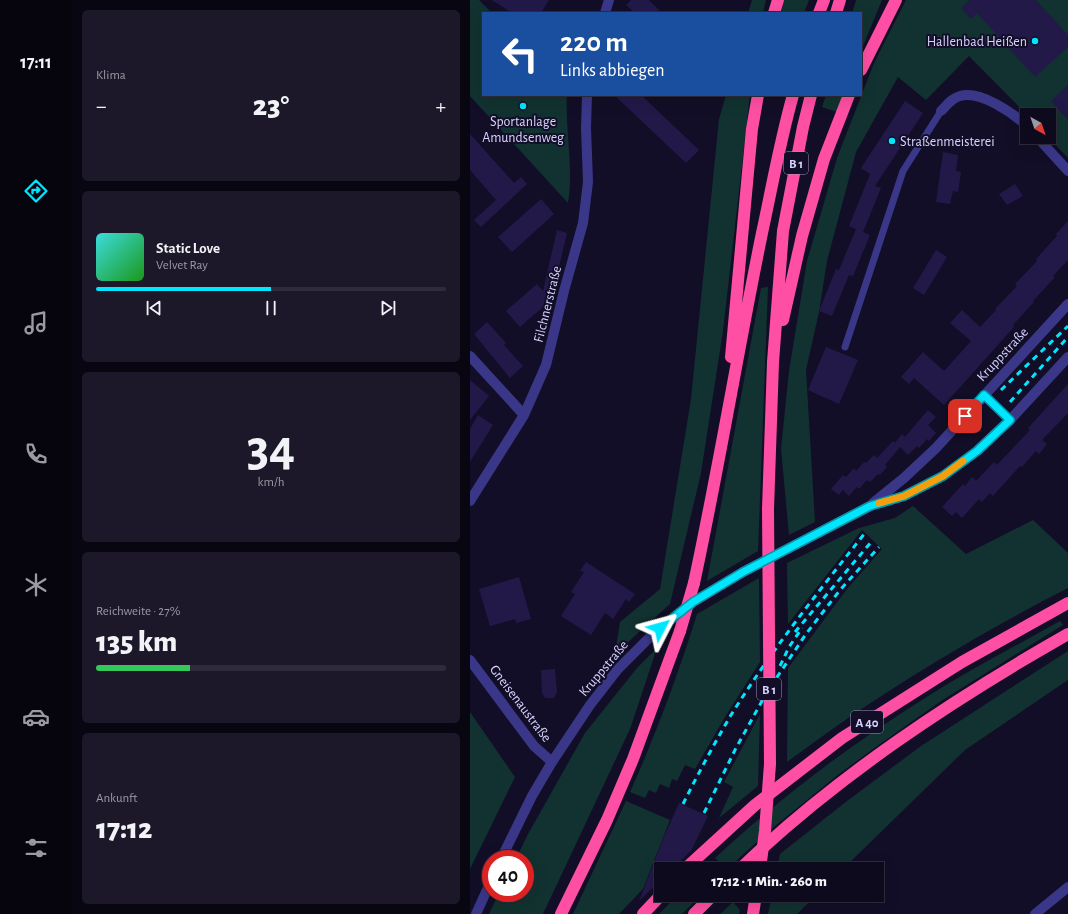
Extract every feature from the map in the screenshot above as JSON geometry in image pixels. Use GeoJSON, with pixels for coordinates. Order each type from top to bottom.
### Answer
{"type":"FeatureCollection","features":[{"type":"Feature","properties":{"kind":"highway"},"geometry":{"type":"LineString","coordinates":[[774,12],[778,0]]}},
{"type":"Feature","properties":{"kind":"highway"},"geometry":{"type":"LineString","coordinates":[[819,12],[824,0]]}},
{"type":"Feature","properties":{"kind":"highway"},"geometry":{"type":"LineString","coordinates":[[836,12],[840,0]]}},
{"type":"Feature","properties":{"kind":"highway"},"geometry":{"type":"LineString","coordinates":[[862,68],[896,0]]}},
{"type":"Feature","properties":{"kind":"highway"},"geometry":{"type":"LineString","coordinates":[[725,428],[752,129],[758,96]]}},
{"type":"Feature","properties":{"kind":"highway"},"geometry":{"type":"LineString","coordinates":[[561,914],[604,826],[633,759],[680,631],[694,583],[713,494],[756,262],[785,125],[793,96]]}},
{"type":"Feature","properties":{"kind":"highway","name":"B 1"},"geometry":{"type":"LineString","coordinates":[[761,862],[766,830],[770,764],[768,509],[773,362],[783,231],[803,127],[811,96]]}},
{"type":"Feature","properties":{"kind":"highway"},"geometry":{"type":"LineString","coordinates":[[773,362],[802,236],[824,159],[849,96]]}},
{"type":"Feature","properties":{"kind":"highway","name":"A 40"},"geometry":{"type":"LineString","coordinates":[[693,862],[755,805],[842,738],[962,662],[1068,603]]}},
{"type":"Feature","properties":{"kind":"highway","name":"A 40"},"geometry":{"type":"LineString","coordinates":[[747,862],[853,774],[915,729],[979,687],[1068,634]]}},
{"type":"Feature","properties":{"kind":"highway"},"geometry":{"type":"LineString","coordinates":[[643,914],[654,902]]}},
{"type":"Feature","properties":{"kind":"highway"},"geometry":{"type":"LineString","coordinates":[[694,914],[706,902]]}},
{"type":"Feature","properties":{"kind":"highway"},"geometry":{"type":"LineString","coordinates":[[753,914],[755,902]]}},
{"type":"Feature","properties":{"kind":"street"},"geometry":{"type":"LineString","coordinates":[[605,12],[609,0]]}},
{"type":"Feature","properties":{"kind":"street"},"geometry":{"type":"LineString","coordinates":[[941,111],[952,100],[962,95],[971,96],[984,98],[998,104],[1020,121]]}},
{"type":"Feature","properties":{"kind":"street","name":"Filchnerstraße"},"geometry":{"type":"LineString","coordinates":[[470,501],[524,415],[546,365],[564,291],[583,223],[588,182],[586,128],[587,96]]}},
{"type":"Feature","properties":{"kind":"street"},"geometry":{"type":"LineString","coordinates":[[1044,144],[1068,171]]}},
{"type":"Feature","properties":{"kind":"street","name":"Kruppstraße"},"geometry":{"type":"LineString","coordinates":[[870,506],[904,478],[936,448],[1068,304]]}},
{"type":"Feature","properties":{"kind":"street"},"geometry":{"type":"LineString","coordinates":[[470,356],[524,415]]}},
{"type":"Feature","properties":{"kind":"street","name":"Kruppstraße"},"geometry":{"type":"LineString","coordinates":[[506,850],[532,796],[552,762],[590,705],[618,669],[669,620],[704,595],[743,572],[870,506],[904,496],[943,476],[977,451],[1010,420],[1068,357]]}},
{"type":"Feature","properties":{"kind":"street"},"geometry":{"type":"LineString","coordinates":[[984,395],[1010,420]]}},
{"type":"Feature","properties":{"kind":"street","name":"Gneisenaustraße"},"geometry":{"type":"LineString","coordinates":[[470,660],[534,746],[552,762]]}},
{"type":"Feature","properties":{"kind":"street"},"geometry":{"type":"LineString","coordinates":[[1035,914],[1068,887]]}},
{"type":"Feature","properties":{"kind":"street"},"geometry":{"type":"LineString","coordinates":[[476,914],[482,901]]}},
{"type":"Feature","properties":{"kind":"lane"},"geometry":{"type":"LineString","coordinates":[[845,347],[903,171],[941,111]]}},
{"type":"Feature","properties":{"kind":"green space","name":"Sportanlage Amundsenweg"},"geometry":{"type":"Polygon","coordinates":[[[470,0],[479,0],[491,12],[482,12],[482,96],[567,96],[570,163],[570,190],[568,203],[470,96],[470,0]]]}},
{"type":"Feature","properties":{"kind":"green space"},"geometry":{"type":"Polygon","coordinates":[[[752,0],[766,0],[763,12],[748,12],[752,0]]]}},
{"type":"Feature","properties":{"kind":"green space"},"geometry":{"type":"Polygon","coordinates":[[[784,0],[809,0],[804,12],[781,12],[784,0]]]}},
{"type":"Feature","properties":{"kind":"green space"},"geometry":{"type":"Polygon","coordinates":[[[856,0],[882,0],[862,49],[862,12],[852,12],[856,0]]]}},
{"type":"Feature","properties":{"kind":"green space"},"geometry":{"type":"Polygon","coordinates":[[[906,0],[1068,0],[1068,158],[1055,144],[1056,144],[1056,108],[1020,108],[969,56],[926,100],[898,77],[856,152],[827,261],[819,312],[806,370],[815,522],[789,535],[781,449],[789,371],[807,261],[837,158],[874,63],[906,0]]]}},
{"type":"Feature","properties":{"kind":"green space"},"geometry":{"type":"Polygon","coordinates":[[[726,96],[750,96],[723,331],[701,473],[670,604],[615,654],[620,622],[660,589],[691,399],[719,119],[726,96]]]}},
{"type":"Feature","properties":{"kind":"green space"},"geometry":{"type":"Polygon","coordinates":[[[826,96],[844,96],[837,112],[822,107],[826,96]]]}},
{"type":"Feature","properties":{"kind":"green space"},"geometry":{"type":"Polygon","coordinates":[[[768,287],[758,551],[707,581],[761,288],[768,287]]]}},
{"type":"Feature","properties":{"kind":"green space"},"geometry":{"type":"Polygon","coordinates":[[[913,506],[966,554],[1033,520],[1068,553],[1068,588],[1013,617],[931,665],[851,716],[787,762],[788,668],[847,589],[882,549],[862,530],[788,624],[787,563],[859,528],[895,518],[913,506]]]}},
{"type":"Feature","properties":{"kind":"green space"},"geometry":{"type":"Polygon","coordinates":[[[759,578],[760,662],[725,717],[695,769],[685,765],[677,781],[672,779],[669,788],[660,784],[656,793],[649,790],[645,798],[630,792],[666,704],[697,614],[759,578]]]}},
{"type":"Feature","properties":{"kind":"green space"},"geometry":{"type":"Polygon","coordinates":[[[1060,621],[1063,625],[941,701],[880,744],[839,774],[775,826],[735,862],[719,862],[715,858],[766,813],[847,750],[904,711],[980,665],[1060,621]]]}},
{"type":"Feature","properties":{"kind":"green space"},"geometry":{"type":"Polygon","coordinates":[[[657,648],[630,729],[543,914],[489,914],[495,902],[534,902],[534,850],[520,850],[585,733],[637,668],[657,648]]]}},
{"type":"Feature","properties":{"kind":"green space"},"geometry":{"type":"Polygon","coordinates":[[[1068,651],[1068,680],[965,750],[850,862],[778,862],[780,854],[847,801],[921,746],[1068,651]]]}},
{"type":"Feature","properties":{"kind":"green space"},"geometry":{"type":"Polygon","coordinates":[[[470,712],[515,777],[470,869],[470,712]]]}},
{"type":"Feature","properties":{"kind":"green space"},"geometry":{"type":"Polygon","coordinates":[[[760,714],[758,786],[719,818],[733,787],[724,782],[760,714]]]}},
{"type":"Feature","properties":{"kind":"green space"},"geometry":{"type":"Polygon","coordinates":[[[626,801],[670,820],[643,889],[619,914],[573,914],[626,801]]]}},
{"type":"Feature","properties":{"kind":"green space"},"geometry":{"type":"Polygon","coordinates":[[[671,902],[694,902],[682,914],[659,914],[671,902]]]}},
{"type":"Feature","properties":{"kind":"green space"},"geometry":{"type":"Polygon","coordinates":[[[733,902],[740,910],[739,914],[720,914],[733,902]]]}},
{"type":"Feature","properties":{"kind":"green space"},"geometry":{"type":"Polygon","coordinates":[[[771,902],[809,902],[797,914],[768,914],[771,902]]]}},
{"type":"Feature","properties":{"kind":"building"},"geometry":{"type":"Polygon","coordinates":[[[492,0],[549,0],[542,12],[510,12],[492,0]]]}},
{"type":"Feature","properties":{"kind":"building"},"geometry":{"type":"Polygon","coordinates":[[[631,0],[649,0],[661,12],[634,12],[626,5],[631,0]]]}},
{"type":"Feature","properties":{"kind":"building","name":"Hallenbad Heißen"},"geometry":{"type":"Polygon","coordinates":[[[970,0],[1036,0],[1068,35],[1068,47],[1035,77],[977,13],[971,19],[961,8],[970,0]]]}},
{"type":"Feature","properties":{"kind":"building"},"geometry":{"type":"Polygon","coordinates":[[[1068,85],[1068,120],[1051,101],[1068,85]]]}},
{"type":"Feature","properties":{"kind":"building"},"geometry":{"type":"Polygon","coordinates":[[[615,96],[642,96],[699,150],[686,163],[615,96]]]}},
{"type":"Feature","properties":{"kind":"building"},"geometry":{"type":"Polygon","coordinates":[[[905,101],[923,113],[875,186],[881,188],[863,232],[870,235],[853,276],[849,275],[832,316],[819,311],[836,269],[839,270],[856,229],[849,226],[870,174],[861,168],[905,101]]]}},
{"type":"Feature","properties":{"kind":"building"},"geometry":{"type":"Polygon","coordinates":[[[470,134],[514,183],[521,177],[527,184],[481,227],[474,220],[496,200],[470,170],[470,134]]]}},
{"type":"Feature","properties":{"kind":"building"},"geometry":{"type":"Polygon","coordinates":[[[943,152],[958,155],[956,171],[961,172],[958,192],[953,191],[950,204],[936,202],[943,152]]]}},
{"type":"Feature","properties":{"kind":"building"},"geometry":{"type":"Polygon","coordinates":[[[1015,184],[1023,196],[1007,205],[999,194],[1015,184]]]}},
{"type":"Feature","properties":{"kind":"building"},"geometry":{"type":"Polygon","coordinates":[[[541,199],[554,214],[512,252],[498,237],[541,199]]]}},
{"type":"Feature","properties":{"kind":"building"},"geometry":{"type":"Polygon","coordinates":[[[1068,221],[1068,260],[1013,325],[1014,327],[944,405],[914,378],[909,384],[901,377],[923,352],[944,371],[971,341],[950,323],[962,310],[980,327],[1017,286],[1015,284],[1037,261],[1036,259],[1057,236],[1056,234],[1068,221]]]}},
{"type":"Feature","properties":{"kind":"building"},"geometry":{"type":"Polygon","coordinates":[[[557,230],[567,233],[554,288],[547,295],[551,300],[520,327],[506,311],[537,284],[543,291],[557,230]]]}},
{"type":"Feature","properties":{"kind":"building"},"geometry":{"type":"Polygon","coordinates":[[[936,250],[947,257],[924,295],[913,288],[936,250]]]}},
{"type":"Feature","properties":{"kind":"building"},"geometry":{"type":"Polygon","coordinates":[[[487,322],[506,343],[504,345],[523,366],[510,378],[474,334],[487,322]]]}},
{"type":"Feature","properties":{"kind":"building"},"geometry":{"type":"Polygon","coordinates":[[[826,347],[858,360],[839,404],[808,390],[826,347]]]}},
{"type":"Feature","properties":{"kind":"building"},"geometry":{"type":"Polygon","coordinates":[[[470,380],[489,396],[470,420],[470,380]]]}},
{"type":"Feature","properties":{"kind":"building"},"geometry":{"type":"Polygon","coordinates":[[[1068,384],[1068,413],[1042,440],[1047,444],[1039,454],[1036,451],[1022,467],[1020,466],[993,496],[990,493],[982,502],[979,499],[962,518],[956,512],[952,516],[942,507],[963,484],[965,486],[972,477],[976,481],[994,462],[997,465],[1030,430],[1028,428],[1068,384]]]}},
{"type":"Feature","properties":{"kind":"building"},"geometry":{"type":"Polygon","coordinates":[[[928,410],[936,417],[928,425],[936,433],[929,441],[927,439],[919,448],[917,446],[908,455],[900,447],[885,465],[887,467],[880,475],[878,474],[870,482],[867,480],[859,489],[857,487],[849,496],[843,490],[839,495],[831,489],[843,475],[846,477],[854,468],[856,471],[864,462],[866,463],[874,455],[877,458],[893,441],[895,443],[902,434],[905,437],[928,410]]]}},
{"type":"Feature","properties":{"kind":"building"},"geometry":{"type":"Polygon","coordinates":[[[478,415],[493,425],[470,462],[470,429],[478,415]]]}},
{"type":"Feature","properties":{"kind":"building"},"geometry":{"type":"Polygon","coordinates":[[[586,562],[635,594],[629,602],[626,599],[613,619],[605,613],[591,635],[561,616],[575,594],[571,592],[584,572],[580,571],[586,562]]]}},
{"type":"Feature","properties":{"kind":"building"},"geometry":{"type":"Polygon","coordinates":[[[519,577],[531,619],[516,623],[515,619],[490,626],[479,589],[519,577]]]}},
{"type":"Feature","properties":{"kind":"building"},"geometry":{"type":"Polygon","coordinates":[[[555,669],[557,692],[554,698],[545,698],[542,693],[541,670],[555,669]]]}},
{"type":"Feature","properties":{"kind":"building"},"geometry":{"type":"Polygon","coordinates":[[[679,803],[708,816],[691,851],[679,862],[654,862],[679,803]]]}},
{"type":"Feature","properties":{"kind":"building"},"geometry":{"type":"Polygon","coordinates":[[[654,862],[654,887],[639,901],[654,862]]]}},
{"type":"Feature","properties":{"kind":"railway"},"geometry":{"type":"LineString","coordinates":[[1001,390],[1068,326]]}},
{"type":"Feature","properties":{"kind":"railway"},"geometry":{"type":"LineString","coordinates":[[1010,402],[1068,337]]}},
{"type":"Feature","properties":{"kind":"railway"},"geometry":{"type":"LineString","coordinates":[[683,804],[718,737],[746,691],[795,622],[865,533]]}},
{"type":"Feature","properties":{"kind":"railway"},"geometry":{"type":"LineString","coordinates":[[795,632],[872,541]]}},
{"type":"Feature","properties":{"kind":"railway"},"geometry":{"type":"LineString","coordinates":[[704,813],[736,748],[767,692],[806,634],[840,590],[879,547]]}},
{"type":"Feature","properties":{"kind":"railway"},"geometry":{"type":"LineString","coordinates":[[780,666],[789,647],[802,628]]}},
{"type":"Feature","properties":{"kind":"slow traffic"},"geometry":{"type":"LineString","coordinates":[[879,503],[904,496],[943,476],[963,461]]}},
{"type":"Feature","properties":{"kind":"place","name":"Hallenbad Heißen"},"geometry":{"type":"Point","coordinates":[1035,41]}},
{"type":"Feature","properties":{"kind":"place","name":"Sportanlage Amundsenweg"},"geometry":{"type":"Point","coordinates":[523,106]}},
{"type":"Feature","properties":{"kind":"place","name":"Straßenmeisterei"},"geometry":{"type":"Point","coordinates":[892,141]}},
{"type":"Feature","properties":{"kind":"route"},"geometry":{"type":"LineString","coordinates":[[660,628],[693,602],[743,572],[870,506],[904,496],[943,476],[977,451],[1010,420],[984,395],[965,416]]}}]}
